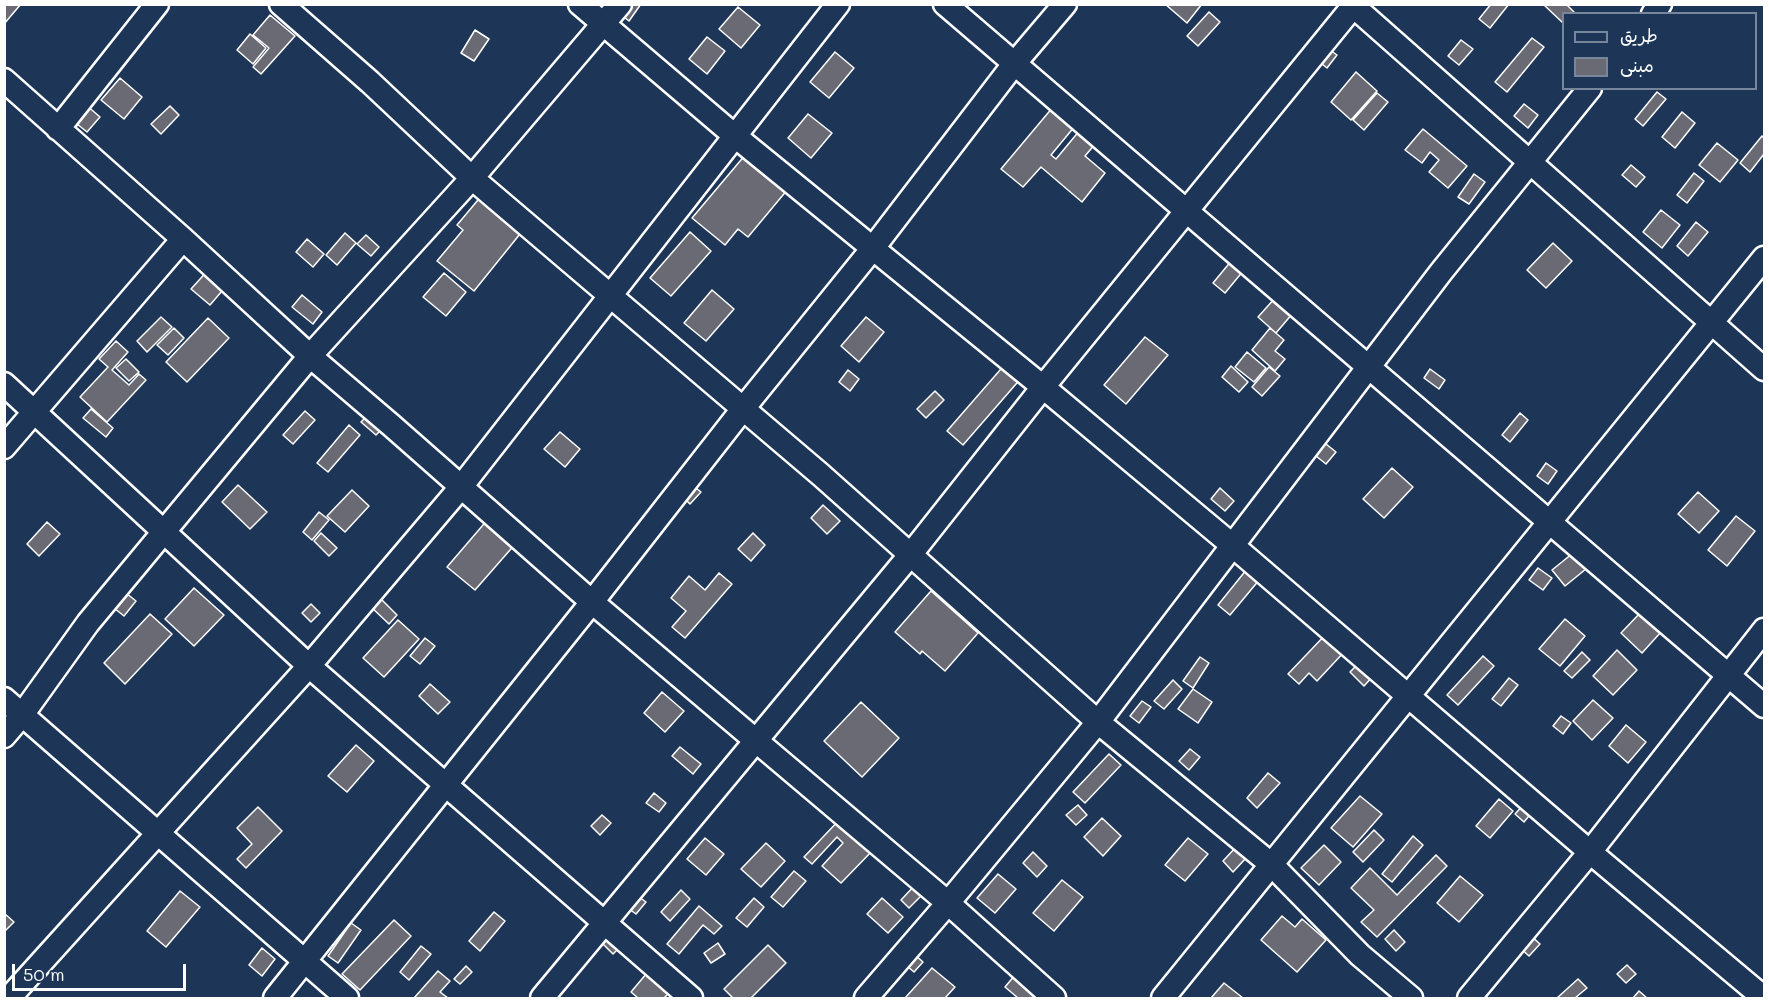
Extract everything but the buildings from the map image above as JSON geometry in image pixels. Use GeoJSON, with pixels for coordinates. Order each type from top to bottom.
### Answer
{"type":"FeatureCollection","features":[{"type":"Feature","properties":{"kind":"street"},"geometry":{"type":"LineString","coordinates":[[58,129],[157,4]]}},
{"type":"Feature","properties":{"kind":"street"},"geometry":{"type":"LineString","coordinates":[[281,4],[370,82],[472,178],[911,554],[1098,722],[1272,865],[1360,955],[1411,999]]}},
{"type":"Feature","properties":{"kind":"street"},"geometry":{"type":"LineString","coordinates":[[580,4],[735,136],[1043,387],[1232,545],[1590,852],[1760,993]]}},
{"type":"Feature","properties":{"kind":"street"},"geometry":{"type":"LineString","coordinates":[[4,736],[22,715],[88,623],[310,356],[472,178],[620,4]]}},
{"type":"Feature","properties":{"kind":"street"},"geometry":{"type":"LineString","coordinates":[[9,999],[309,666],[461,487],[837,4]]}},
{"type":"Feature","properties":{"kind":"street"},"geometry":{"type":"LineString","coordinates":[[945,4],[1764,706]]}},
{"type":"Feature","properties":{"kind":"street"},"geometry":{"type":"LineString","coordinates":[[275,999],[873,248],[1014,64],[1065,4]]}},
{"type":"Feature","properties":{"kind":"street"},"geometry":{"type":"LineString","coordinates":[[542,999],[911,554],[1043,387],[1353,5],[1764,369]]}},
{"type":"Feature","properties":{"kind":"street"},"geometry":{"type":"LineString","coordinates":[[4,80],[183,239],[310,356],[592,602],[948,903],[1054,999]]}},
{"type":"Feature","properties":{"kind":"street"},"geometry":{"type":"LineString","coordinates":[[866,999],[1098,722],[1441,272],[1588,90]]}},
{"type":"Feature","properties":{"kind":"street"},"geometry":{"type":"LineString","coordinates":[[4,447],[36,413],[183,239]]}},
{"type":"Feature","properties":{"kind":"street"},"geometry":{"type":"LineString","coordinates":[[1163,999],[1764,258]]}},
{"type":"Feature","properties":{"kind":"street"},"geometry":{"type":"LineString","coordinates":[[4,384],[309,666],[692,999]]}},
{"type":"Feature","properties":{"kind":"street"},"geometry":{"type":"LineString","coordinates":[[1469,999],[1590,852],[1764,630]]}},
{"type":"Feature","properties":{"kind":"street"},"geometry":{"type":"LineString","coordinates":[[4,699],[347,999]]}}]}
